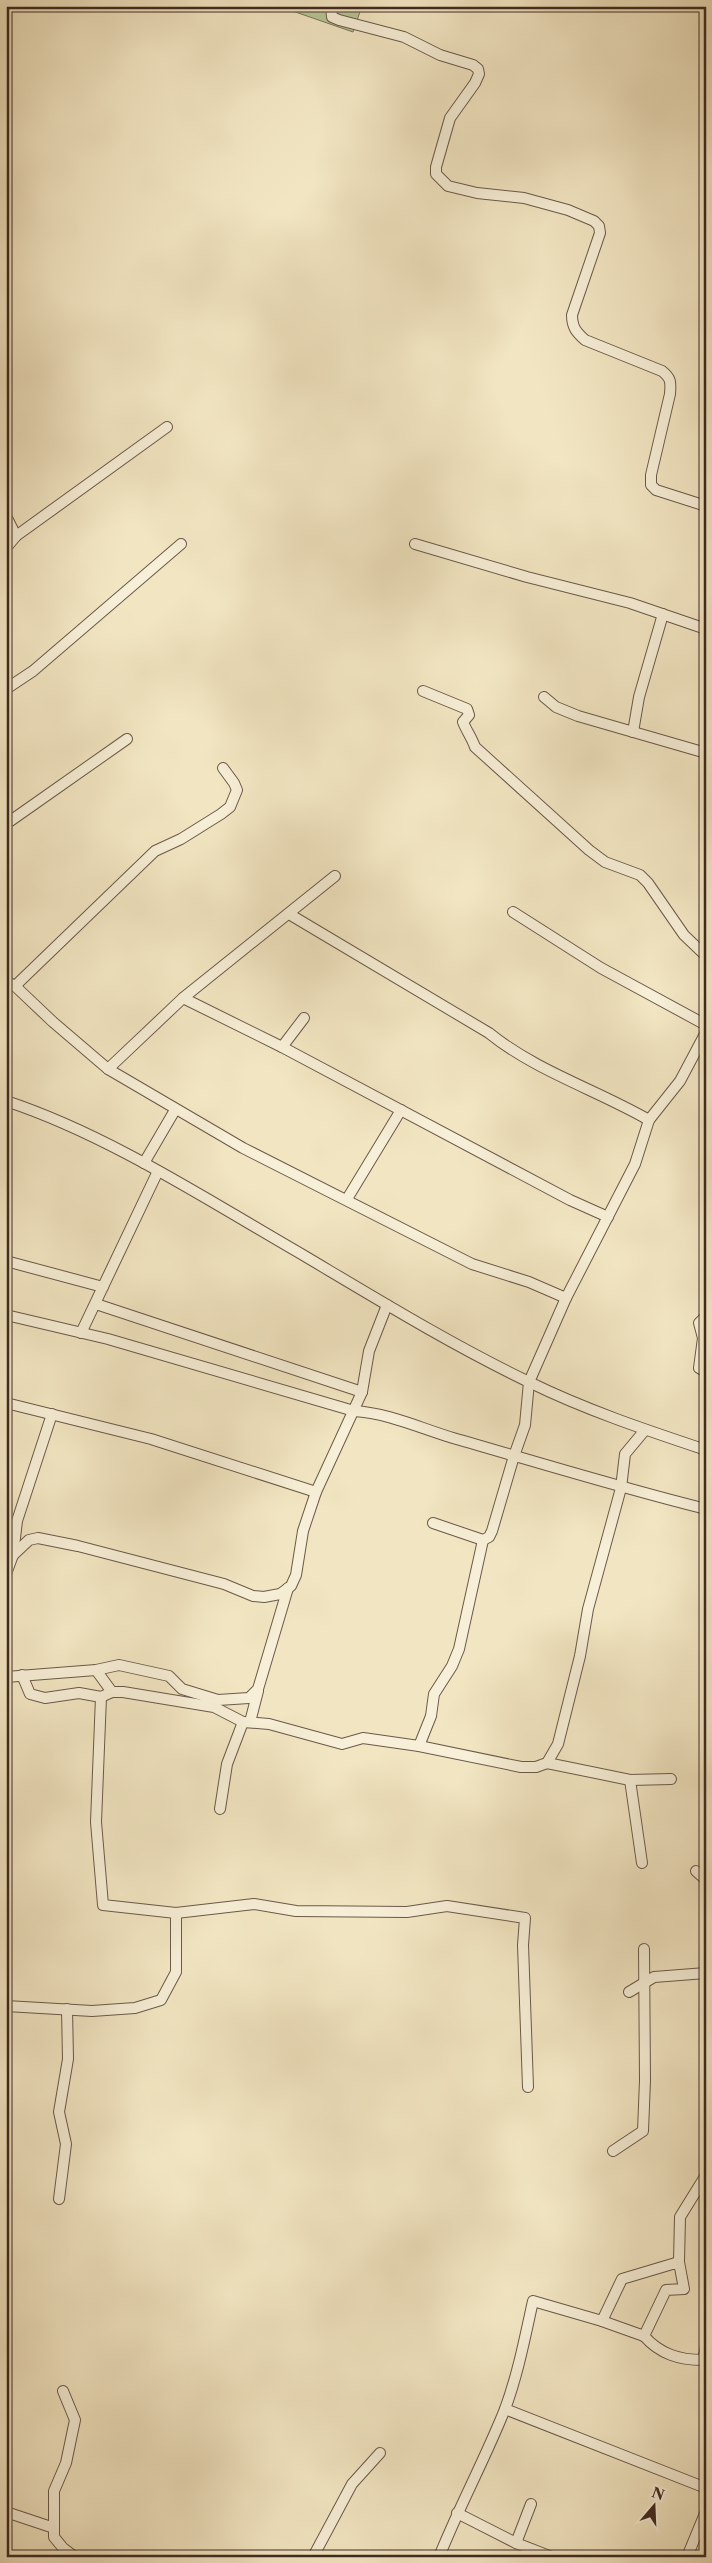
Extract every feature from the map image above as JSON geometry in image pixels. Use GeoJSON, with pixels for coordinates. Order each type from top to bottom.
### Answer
{"type":"FeatureCollection","features":[{"type":"Feature","properties":{"kind":"street"},"geometry":{"type":"LineString","coordinates":[[330,6],[332,16],[339,20],[404,37],[440,55],[473,65],[478,69],[479,74],[475,83],[450,118],[436,168],[436,174],[448,186],[477,193],[524,198],[568,210],[594,221],[599,226],[600,233],[572,315],[572,324],[577,333],[585,340],[662,371],[667,376],[671,382],[670,394],[651,475],[651,485],[656,490],[706,506]]}},
{"type":"Feature","properties":{"kind":"street"},"geometry":{"type":"LineString","coordinates":[[6,548],[16,536],[167,427]]}},
{"type":"Feature","properties":{"kind":"street"},"geometry":{"type":"LineString","coordinates":[[6,516],[16,536]]}},
{"type":"Feature","properties":{"kind":"street"},"geometry":{"type":"LineString","coordinates":[[6,689],[33,671],[181,544]]}},
{"type":"Feature","properties":{"kind":"street"},"geometry":{"type":"LineString","coordinates":[[415,544],[527,577],[630,603],[706,629]]}},
{"type":"Feature","properties":{"kind":"street"},"geometry":{"type":"LineString","coordinates":[[633,732],[639,698],[663,614]]}},
{"type":"Feature","properties":{"kind":"street"},"geometry":{"type":"LineString","coordinates":[[423,691],[467,709],[469,715],[463,722],[473,738],[475,747],[589,850],[605,862],[640,875],[648,883],[684,935],[706,956]]}},
{"type":"Feature","properties":{"kind":"street"},"geometry":{"type":"LineString","coordinates":[[544,697],[556,707],[578,716],[706,753]]}},
{"type":"Feature","properties":{"kind":"street"},"geometry":{"type":"LineString","coordinates":[[6,824],[127,739]]}},
{"type":"Feature","properties":{"kind":"street"},"geometry":{"type":"LineString","coordinates":[[223,768],[237,790],[230,806],[195,831],[155,851],[11,983],[108,1069],[175,1110],[242,1148],[347,1199],[472,1264],[529,1282],[566,1298]]}},
{"type":"Feature","properties":{"kind":"street"},"geometry":{"type":"LineString","coordinates":[[108,1069],[183,998],[335,876]]}},
{"type":"Feature","properties":{"kind":"street"},"geometry":{"type":"LineString","coordinates":[[513,912],[601,968],[706,1025]]}},
{"type":"Feature","properties":{"kind":"street"},"geometry":{"type":"LineString","coordinates":[[289,914],[490,1033],[507,1047],[555,1073],[614,1100],[648,1120]]}},
{"type":"Feature","properties":{"kind":"street"},"geometry":{"type":"LineString","coordinates":[[183,998],[282,1047],[570,1200],[608,1217]]}},
{"type":"Feature","properties":{"kind":"street"},"geometry":{"type":"LineString","coordinates":[[282,1047],[304,1018]]}},
{"type":"Feature","properties":{"kind":"street"},"geometry":{"type":"LineString","coordinates":[[433,1523],[483,1540],[489,1537],[525,1425],[529,1382],[566,1298],[635,1164],[648,1120],[680,1081],[706,1032]]}},
{"type":"Feature","properties":{"kind":"street"},"geometry":{"type":"LineString","coordinates":[[6,1100],[28,1108],[144,1162],[388,1305],[529,1382],[645,1430],[706,1450]]}},
{"type":"Feature","properties":{"kind":"street"},"geometry":{"type":"LineString","coordinates":[[144,1162],[175,1110]]}},
{"type":"Feature","properties":{"kind":"street"},"geometry":{"type":"LineString","coordinates":[[347,1199],[401,1110]]}},
{"type":"Feature","properties":{"kind":"street"},"geometry":{"type":"LineString","coordinates":[[81,1333],[158,1171]]}},
{"type":"Feature","properties":{"kind":"street"},"geometry":{"type":"LineString","coordinates":[[6,1261],[103,1287]]}},
{"type":"Feature","properties":{"kind":"street"},"geometry":{"type":"LineString","coordinates":[[96,1304],[362,1392]]}},
{"type":"Feature","properties":{"kind":"street"},"geometry":{"type":"LineString","coordinates":[[220,1809],[228,1764],[247,1722],[288,1588],[296,1575],[303,1531],[316,1492],[362,1392],[369,1351],[388,1305]]}},
{"type":"Feature","properties":{"kind":"street"},"geometry":{"type":"LineString","coordinates":[[6,1316],[81,1333],[354,1411],[368,1412],[413,1424],[621,1488],[706,1509]]}},
{"type":"Feature","properties":{"kind":"street"},"geometry":{"type":"LineString","coordinates":[[706,1316],[699,1323],[703,1338],[699,1368],[706,1372]]}},
{"type":"Feature","properties":{"kind":"street"},"geometry":{"type":"LineString","coordinates":[[6,1403],[178,1447],[316,1492]]}},
{"type":"Feature","properties":{"kind":"street"},"geometry":{"type":"LineString","coordinates":[[6,1574],[13,1555],[14,1532],[52,1414]]}},
{"type":"Feature","properties":{"kind":"street"},"geometry":{"type":"LineString","coordinates":[[547,1763],[558,1744],[580,1656],[588,1609],[621,1488],[625,1454],[645,1430]]}},
{"type":"Feature","properties":{"kind":"street"},"geometry":{"type":"LineString","coordinates":[[13,1555],[29,1540],[38,1538],[78,1546],[216,1582],[253,1596],[264,1597],[280,1594],[288,1588]]}},
{"type":"Feature","properties":{"kind":"street"},"geometry":{"type":"LineString","coordinates":[[419,1746],[431,1716],[434,1694],[452,1666],[459,1649],[483,1540]]}},
{"type":"Feature","properties":{"kind":"street"},"geometry":{"type":"LineString","coordinates":[[6,1677],[96,1670],[119,1665],[168,1676],[182,1688],[218,1700],[249,1698],[258,1689]]}},
{"type":"Feature","properties":{"kind":"street"},"geometry":{"type":"LineString","coordinates":[[96,1670],[112,1692]]}},
{"type":"Feature","properties":{"kind":"street"},"geometry":{"type":"LineString","coordinates":[[22,1675],[30,1694],[45,1698],[79,1693],[101,1697],[112,1692],[214,1707],[247,1722],[342,1744],[363,1738],[419,1746],[521,1767],[536,1767],[547,1763],[630,1780],[671,1779]]}},
{"type":"Feature","properties":{"kind":"street"},"geometry":{"type":"LineString","coordinates":[[101,1697],[96,1822],[103,1905],[176,1912],[254,1904],[296,1911],[407,1912],[447,1906],[524,1918],[523,1946],[528,2087]]}},
{"type":"Feature","properties":{"kind":"street"},"geometry":{"type":"LineString","coordinates":[[630,1780],[642,1863]]}},
{"type":"Feature","properties":{"kind":"street"},"geometry":{"type":"LineString","coordinates":[[696,1871],[706,1880]]}},
{"type":"Feature","properties":{"kind":"street"},"geometry":{"type":"LineString","coordinates":[[6,2006],[92,2011],[135,2008],[161,2000],[176,1972],[176,1912]]}},
{"type":"Feature","properties":{"kind":"street"},"geometry":{"type":"LineString","coordinates":[[613,2150],[643,2131],[646,2080],[644,1949]]}},
{"type":"Feature","properties":{"kind":"street"},"geometry":{"type":"LineString","coordinates":[[628,1992],[644,1985],[654,1977],[706,1973]]}},
{"type":"Feature","properties":{"kind":"street"},"geometry":{"type":"LineString","coordinates":[[59,2199],[66,2144],[59,2112],[68,2059],[67,2009]]}},
{"type":"Feature","properties":{"kind":"street"},"geometry":{"type":"LineString","coordinates":[[644,2336],[666,2290],[684,2288],[679,2262],[680,2217],[706,2175]]}},
{"type":"Feature","properties":{"kind":"street"},"geometry":{"type":"LineString","coordinates":[[602,2321],[622,2279],[679,2262]]}},
{"type":"Feature","properties":{"kind":"street"},"geometry":{"type":"LineString","coordinates":[[439,2557],[456,2514],[505,2409],[521,2359],[533,2301],[602,2321],[644,2336],[654,2348],[682,2360],[704,2361],[706,2346]]}},
{"type":"Feature","properties":{"kind":"street"},"geometry":{"type":"LineString","coordinates":[[63,2391],[75,2420],[66,2463],[54,2491],[54,2537],[63,2548],[75,2557]]}},
{"type":"Feature","properties":{"kind":"street"},"geometry":{"type":"LineString","coordinates":[[505,2409],[706,2488]]}},
{"type":"Feature","properties":{"kind":"street"},"geometry":{"type":"LineString","coordinates":[[313,2557],[352,2484],[380,2453]]}},
{"type":"Feature","properties":{"kind":"street"},"geometry":{"type":"LineString","coordinates":[[516,2543],[532,2504]]}},
{"type":"Feature","properties":{"kind":"street"},"geometry":{"type":"LineString","coordinates":[[6,2512],[54,2528]]}},
{"type":"Feature","properties":{"kind":"street"},"geometry":{"type":"LineString","coordinates":[[687,2557],[706,2512]]}},
{"type":"Feature","properties":{"kind":"street"},"geometry":{"type":"LineString","coordinates":[[456,2514],[516,2543],[552,2557]]}},
{"type":"Feature","properties":{"kind":"green space"},"geometry":{"type":"Polygon","coordinates":[[[278,6],[362,6],[353,32],[278,6]]]}}]}
